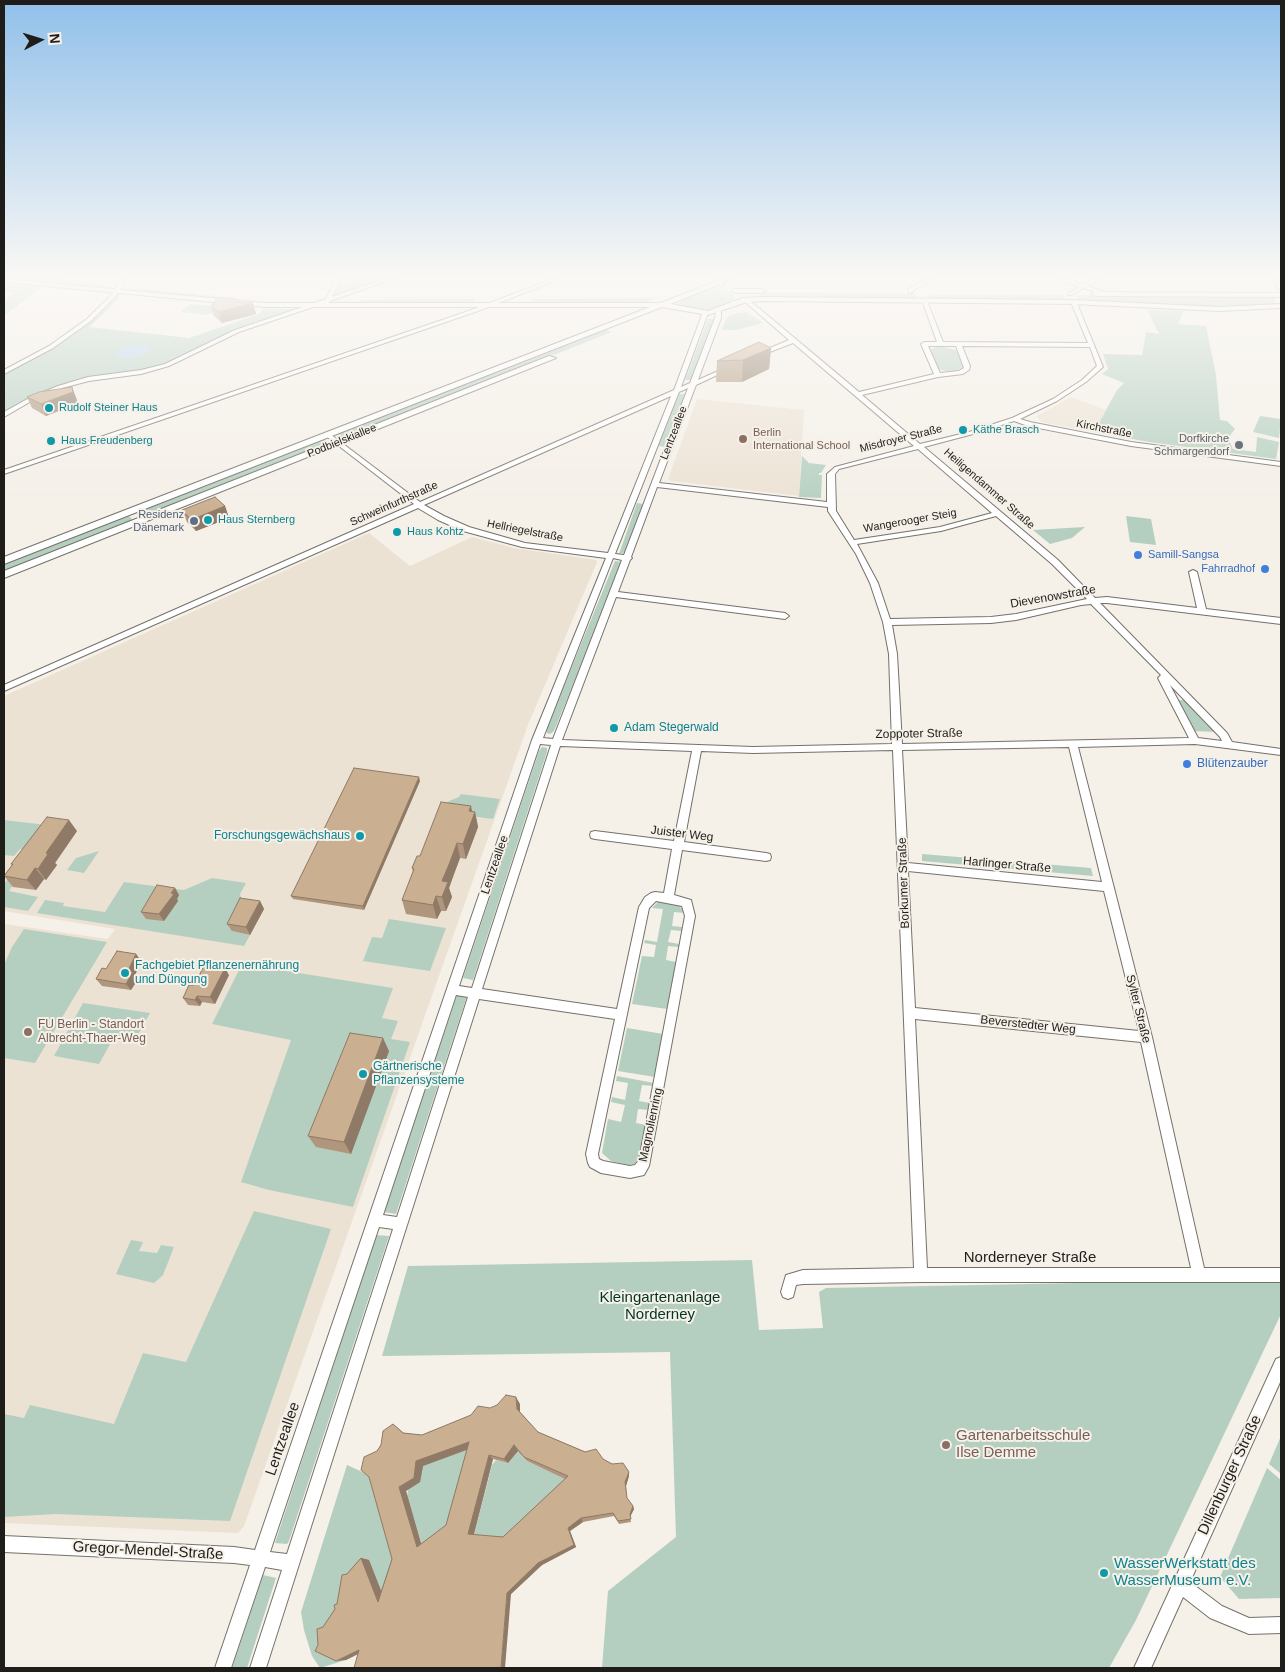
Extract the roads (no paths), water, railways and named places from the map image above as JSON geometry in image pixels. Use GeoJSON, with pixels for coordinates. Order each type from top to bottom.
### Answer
{"type":"FeatureCollection","features":[{"type":"Feature","properties":{"kind":"street"},"geometry":{"type":"LineString","coordinates":[[4,372],[31,357]]}},
{"type":"Feature","properties":{"kind":"street"},"geometry":{"type":"LineString","coordinates":[[4,415],[33,398],[60,387],[88,379],[141,372],[167,366],[185,357]]}},
{"type":"Feature","properties":{"kind":"street"},"geometry":{"type":"LineString","coordinates":[[4,472],[337,357]]}},
{"type":"Feature","properties":{"kind":"street","name":"Podbielskiallee"},"geometry":{"type":"LineString","coordinates":[[4,561],[530,357]]}},
{"type":"Feature","properties":{"kind":"street","name":"Podbielskiallee"},"geometry":{"type":"LineString","coordinates":[[4,575],[554,357]]}},
{"type":"Feature","properties":{"kind":"street","name":"Lentzeallee"},"geometry":{"type":"LineString","coordinates":[[223,1668],[537,740],[612,556],[689,357]]}},
{"type":"Feature","properties":{"kind":"street","name":"Lentzeallee"},"geometry":{"type":"LineString","coordinates":[[258,1668],[556,743],[703,357]]}},
{"type":"Feature","properties":{"kind":"street"},"geometry":{"type":"LineString","coordinates":[[749,359],[754,357]]}},
{"type":"Feature","properties":{"kind":"street","name":"Heiligendammer Straße"},"geometry":{"type":"LineString","coordinates":[[814,357],[1055,562],[1224,735],[1228,745]]}},
{"type":"Feature","properties":{"kind":"street"},"geometry":{"type":"LineString","coordinates":[[929,357],[938,375]]}},
{"type":"Feature","properties":{"kind":"street"},"geometry":{"type":"LineString","coordinates":[[859,394],[938,375],[961,373],[967,369],[963,357]]}},
{"type":"Feature","properties":{"kind":"street","name":"Misdroyer Straße"},"geometry":{"type":"LineString","coordinates":[[831,505],[831,474],[841,466],[921,446],[1014,419],[1063,395],[1100,367],[1096,357]]}},
{"type":"Feature","properties":{"kind":"street","name":"Schweinfurthstraße"},"geometry":{"type":"LineString","coordinates":[[4,688],[740,363]]}},
{"type":"Feature","properties":{"kind":"street","name":"Kirchstraße"},"geometry":{"type":"LineString","coordinates":[[1014,419],[1028,424],[1131,444],[1281,464]]}},
{"type":"Feature","properties":{"kind":"street","name":"Hellriegelstraße"},"geometry":{"type":"LineString","coordinates":[[328,435],[419,505],[441,518],[490,537],[536,547],[628,558]]}},
{"type":"Feature","properties":{"kind":"street","name":"Lentzeallee"},"geometry":{"type":"LineString","coordinates":[[646,468],[660,470]]}},
{"type":"Feature","properties":{"kind":"street"},"geometry":{"type":"LineString","coordinates":[[655,485],[831,505]]}},
{"type":"Feature","properties":{"kind":"street"},"geometry":{"type":"LineString","coordinates":[[634,499],[649,502]]}},
{"type":"Feature","properties":{"kind":"street","name":"Borkumer Straße"},"geometry":{"type":"LineString","coordinates":[[831,505],[832,511],[853,542],[874,583],[888,622],[895,677],[921,1274]]}},
{"type":"Feature","properties":{"kind":"street"},"geometry":{"type":"LineString","coordinates":[[134,510],[143,520]]}},
{"type":"Feature","properties":{"kind":"street","name":"Wangerooger Steig"},"geometry":{"type":"LineString","coordinates":[[853,542],[941,529],[999,513]]}},
{"type":"Feature","properties":{"kind":"street"},"geometry":{"type":"LineString","coordinates":[[1193,572],[1202,611]]}},
{"type":"Feature","properties":{"kind":"street"},"geometry":{"type":"LineString","coordinates":[[614,594],[785,616]]}},
{"type":"Feature","properties":{"kind":"street","name":"Dievenowstraße"},"geometry":{"type":"LineString","coordinates":[[888,622],[991,620],[1093,601],[1122,601],[1281,620]]}},
{"type":"Feature","properties":{"kind":"street","name":"Heiligendammer Straße"},"geometry":{"type":"LineString","coordinates":[[1159,670],[1195,741]]}},
{"type":"Feature","properties":{"kind":"street"},"geometry":{"type":"LineString","coordinates":[[537,740],[556,743]]}},
{"type":"Feature","properties":{"kind":"street","name":"Zoppoter Straße"},"geometry":{"type":"LineString","coordinates":[[556,743],[754,750],[1195,741],[1281,752]]}},
{"type":"Feature","properties":{"kind":"street","name":"Sylter Straße"},"geometry":{"type":"LineString","coordinates":[[1074,744],[1146,1037],[1199,1274]]}},
{"type":"Feature","properties":{"kind":"street"},"geometry":{"type":"LineString","coordinates":[[668,897],[697,749]]}},
{"type":"Feature","properties":{"kind":"street","name":"Juister Weg"},"geometry":{"type":"LineString","coordinates":[[595,835],[766,857]]}},
{"type":"Feature","properties":{"kind":"street","name":"Harlinger Straße"},"geometry":{"type":"LineString","coordinates":[[904,868],[1108,887]]}},
{"type":"Feature","properties":{"kind":"street","name":"Magnolienring"},"geometry":{"type":"LineString","coordinates":[[655,896],[668,897],[687,904],[690,916],[645,1162],[640,1171],[630,1172],[601,1167],[594,1163],[592,1154],[620,1015],[644,907],[655,896]]}},
{"type":"Feature","properties":{"kind":"street"},"geometry":{"type":"LineString","coordinates":[[453,990],[620,1015]]}},
{"type":"Feature","properties":{"kind":"street","name":"Beverstedter Weg"},"geometry":{"type":"LineString","coordinates":[[910,1013],[1146,1037]]}},
{"type":"Feature","properties":{"kind":"street"},"geometry":{"type":"LineString","coordinates":[[375,1220],[401,1224]]}},
{"type":"Feature","properties":{"kind":"street","name":"Norderneyer Straße"},"geometry":{"type":"LineString","coordinates":[[788,1292],[791,1280],[803,1277],[921,1274],[1281,1275]]}},
{"type":"Feature","properties":{"kind":"street","name":"Dillenburger Straße"},"geometry":{"type":"LineString","coordinates":[[1142,1668],[1281,1364]]}},
{"type":"Feature","properties":{"kind":"street","name":"Gregor-Mendel-Straße"},"geometry":{"type":"LineString","coordinates":[[4,1544],[234,1555],[292,1563]]}},
{"type":"Feature","properties":{"kind":"street"},"geometry":{"type":"LineString","coordinates":[[1180,1584],[1216,1612],[1249,1626],[1281,1625]]}},
{"type":"Feature","properties":{"kind":"place","name":"Rudolf Steiner Haus"},"geometry":{"type":"Point","coordinates":[49,408]}},
{"type":"Feature","properties":{"kind":"place","name":"Käthe Brasch"},"geometry":{"type":"Point","coordinates":[963,430]}},
{"type":"Feature","properties":{"kind":"place","name":"Berlin International School"},"geometry":{"type":"Point","coordinates":[743,439]}},
{"type":"Feature","properties":{"kind":"place","name":"Haus Freudenberg"},"geometry":{"type":"Point","coordinates":[51,441]}},
{"type":"Feature","properties":{"kind":"place","name":"Dorfkirche Schmargendorf"},"geometry":{"type":"Point","coordinates":[1239,445]}},
{"type":"Feature","properties":{"kind":"place","name":"Haus Sternberg"},"geometry":{"type":"Point","coordinates":[208,520]}},
{"type":"Feature","properties":{"kind":"place","name":"Residenz Dänemark"},"geometry":{"type":"Point","coordinates":[194,521]}},
{"type":"Feature","properties":{"kind":"place","name":"Haus Kohtz"},"geometry":{"type":"Point","coordinates":[397,532]}},
{"type":"Feature","properties":{"kind":"place","name":"Samill-Sangsa"},"geometry":{"type":"Point","coordinates":[1138,555]}},
{"type":"Feature","properties":{"kind":"place","name":"Fahrradhof"},"geometry":{"type":"Point","coordinates":[1265,569]}},
{"type":"Feature","properties":{"kind":"place","name":"Adam Stegerwald"},"geometry":{"type":"Point","coordinates":[614,728]}},
{"type":"Feature","properties":{"kind":"place","name":"Blütenzauber"},"geometry":{"type":"Point","coordinates":[1187,764]}},
{"type":"Feature","properties":{"kind":"place","name":"Forschungsgewächshaus"},"geometry":{"type":"Point","coordinates":[360,836]}},
{"type":"Feature","properties":{"kind":"place","name":"Fachgebiet Pflanzenernährung und Düngung"},"geometry":{"type":"Point","coordinates":[125,973]}},
{"type":"Feature","properties":{"kind":"place","name":"FU Berlin - Standort Albrecht-Thaer-Weg"},"geometry":{"type":"Point","coordinates":[28,1032]}},
{"type":"Feature","properties":{"kind":"place","name":"Gärtnerische Pflanzensysteme"},"geometry":{"type":"Point","coordinates":[363,1074]}},
{"type":"Feature","properties":{"kind":"place","name":"Gartenarbeitsschule Ilse Demme"},"geometry":{"type":"Point","coordinates":[946,1445]}},
{"type":"Feature","properties":{"kind":"place","name":"WasserWerkstatt des WasserMuseum e.V."},"geometry":{"type":"Point","coordinates":[1104,1573]}},
{"type":"Feature","properties":{"kind":"park label","name":"Kleingartenanlage Norderney"},"geometry":{"type":"Point","coordinates":[660,1306]}}]}
